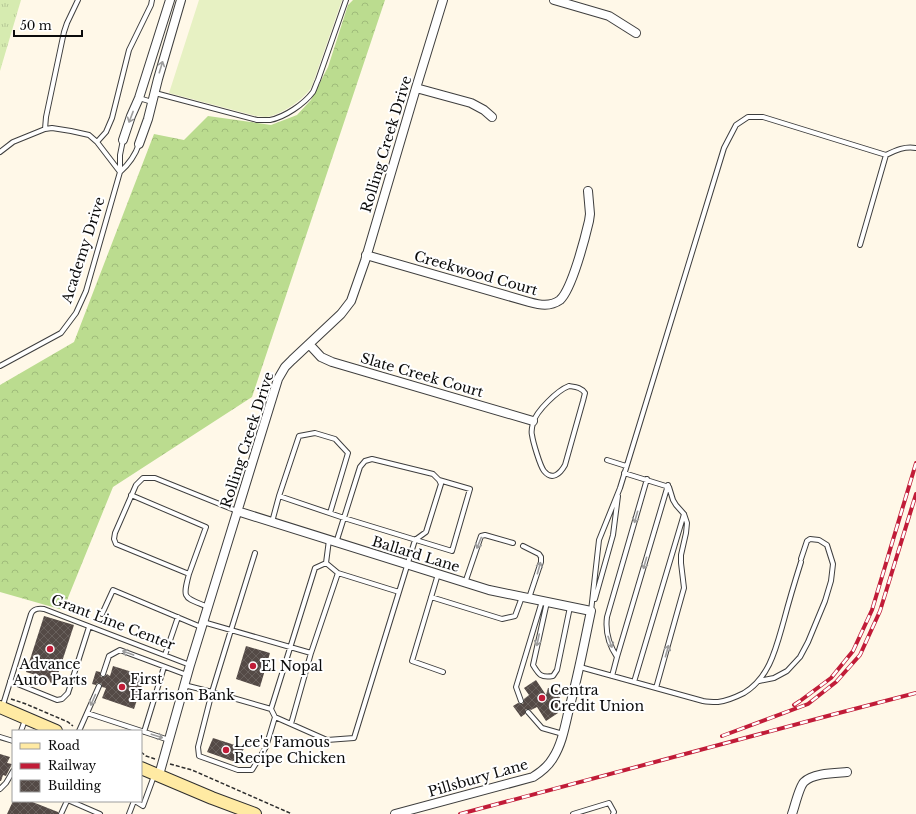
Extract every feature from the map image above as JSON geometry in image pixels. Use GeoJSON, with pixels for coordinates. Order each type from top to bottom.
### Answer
{"type":"FeatureCollection","features":[{"type":"Feature","properties":{"kind":"main road"},"geometry":{"type":"LineString","coordinates":[[3,704],[26,718],[54,730]]}},
{"type":"Feature","properties":{"kind":"main road"},"geometry":{"type":"LineString","coordinates":[[142,768],[212,798],[255,814]]}},
{"type":"Feature","properties":{"kind":"street","name":"Academy Drive"},"geometry":{"type":"LineString","coordinates":[[124,140],[170,0]]}},
{"type":"Feature","properties":{"kind":"street","name":"Academy Drive"},"geometry":{"type":"LineString","coordinates":[[139,144],[148,119],[154,92],[181,0]]}},
{"type":"Feature","properties":{"kind":"street","name":"Rolling Creek Drive"},"geometry":{"type":"LineString","coordinates":[[157,774],[163,762],[202,624],[278,379],[289,364],[336,319],[348,305],[356,288],[443,0]]}},
{"type":"Feature","properties":{"kind":"street"},"geometry":{"type":"LineString","coordinates":[[554,0],[609,16],[636,33]]}},
{"type":"Feature","properties":{"kind":"street"},"geometry":{"type":"LineString","coordinates":[[416,88],[471,104],[484,110],[492,117]]}},
{"type":"Feature","properties":{"kind":"street","name":"Creekwood Court"},"geometry":{"type":"LineString","coordinates":[[366,255],[529,302],[546,305],[553,304],[560,300],[565,294],[573,277],[589,221],[590,214],[588,191]]}},
{"type":"Feature","properties":{"kind":"street","name":"Slate Creek Court"},"geometry":{"type":"LineString","coordinates":[[309,344],[320,357],[332,362],[533,421]]}},
{"type":"Feature","properties":{"kind":"street","name":"Ballard Lane"},"geometry":{"type":"LineString","coordinates":[[237,511],[489,590],[591,611]]}},
{"type":"Feature","properties":{"kind":"street","name":"Pillsbury Lane"},"geometry":{"type":"LineString","coordinates":[[395,814],[533,777],[548,765],[558,748],[573,699],[591,611]]}},
{"type":"Feature","properties":{"kind":"street"},"geometry":{"type":"LineString","coordinates":[[792,814],[804,782],[812,777],[847,772]]}},
{"type":"Feature","properties":{"kind":"lane"},"geometry":{"type":"LineString","coordinates":[[45,129],[46,117],[64,32],[78,0]]}},
{"type":"Feature","properties":{"kind":"lane"},"geometry":{"type":"LineString","coordinates":[[98,142],[106,132],[112,118],[129,50],[152,0]]}},
{"type":"Feature","properties":{"kind":"lane"},"geometry":{"type":"LineString","coordinates":[[154,92],[257,120],[270,120],[284,114],[306,100],[313,91],[346,0]]}},
{"type":"Feature","properties":{"kind":"lane"},"geometry":{"type":"LineString","coordinates":[[139,98],[152,102]]}},
{"type":"Feature","properties":{"kind":"lane"},"geometry":{"type":"LineString","coordinates":[[591,611],[613,535],[620,488],[626,466],[724,148],[736,125],[748,117],[763,117],[886,155],[899,149],[916,148]]}},
{"type":"Feature","properties":{"kind":"lane"},"geometry":{"type":"LineString","coordinates":[[0,152],[13,142],[45,129],[52,128],[71,131],[89,135],[98,142],[120,172]]}},
{"type":"Feature","properties":{"kind":"lane","name":"Academy Drive"},"geometry":{"type":"LineString","coordinates":[[0,366],[61,333],[76,313],[86,291],[120,172],[120,155],[124,140]]}},
{"type":"Feature","properties":{"kind":"lane","name":"Academy Drive"},"geometry":{"type":"LineString","coordinates":[[120,172],[129,164],[139,144]]}},
{"type":"Feature","properties":{"kind":"lane"},"geometry":{"type":"LineString","coordinates":[[860,245],[886,155]]}},
{"type":"Feature","properties":{"kind":"lane"},"geometry":{"type":"LineString","coordinates":[[569,386],[575,387],[582,389],[585,393],[565,465],[562,471],[557,475],[553,476],[543,470],[532,434],[533,421],[543,407],[563,388],[569,386]]}},
{"type":"Feature","properties":{"kind":"lane"},"geometry":{"type":"LineString","coordinates":[[272,522],[299,436],[315,433],[335,439],[348,453],[330,513]]}},
{"type":"Feature","properties":{"kind":"lane"},"geometry":{"type":"LineString","coordinates":[[279,496],[344,518],[452,551],[470,489],[439,480],[433,474],[372,460],[365,461],[360,467],[344,518],[332,541],[326,563]]}},
{"type":"Feature","properties":{"kind":"lane"},"geometry":{"type":"LineString","coordinates":[[607,460],[626,466]]}},
{"type":"Feature","properties":{"kind":"lane"},"geometry":{"type":"LineString","coordinates":[[624,473],[669,486],[673,500],[684,514],[687,523],[680,563],[684,579],[684,588],[656,688]]}},
{"type":"Feature","properties":{"kind":"lane"},"geometry":{"type":"LineString","coordinates":[[189,574],[116,544],[114,539],[115,533],[136,485],[142,478],[155,478],[237,511]]}},
{"type":"Feature","properties":{"kind":"lane"},"geometry":{"type":"LineString","coordinates":[[617,657],[609,642],[606,623],[607,617],[647,479]]}},
{"type":"Feature","properties":{"kind":"lane"},"geometry":{"type":"LineString","coordinates":[[326,563],[315,568],[271,709],[275,717],[328,740],[354,738],[415,540],[426,532],[441,484],[439,480]]}},
{"type":"Feature","properties":{"kind":"lane"},"geometry":{"type":"LineString","coordinates":[[612,676],[668,486]]}},
{"type":"Feature","properties":{"kind":"lane"},"geometry":{"type":"LineString","coordinates":[[591,611],[599,540],[620,488]]}},
{"type":"Feature","properties":{"kind":"lane"},"geometry":{"type":"LineString","coordinates":[[131,495],[206,526],[189,574],[185,594],[188,599],[208,607]]}},
{"type":"Feature","properties":{"kind":"lane"},"geometry":{"type":"LineString","coordinates":[[634,682],[684,514]]}},
{"type":"Feature","properties":{"kind":"lane"},"geometry":{"type":"LineString","coordinates":[[465,583],[481,536],[485,535],[513,543]]}},
{"type":"Feature","properties":{"kind":"lane"},"geometry":{"type":"LineString","coordinates":[[580,667],[698,700],[717,702],[739,696],[759,681],[771,660],[807,541],[810,539],[819,540],[827,545],[833,564],[831,581],[825,600],[808,642],[800,657],[787,671],[774,678],[759,681]]}},
{"type":"Feature","properties":{"kind":"lane"},"geometry":{"type":"LineString","coordinates":[[431,597],[502,619],[515,616],[525,598],[541,562],[541,557],[539,554],[523,546]]}},
{"type":"Feature","properties":{"kind":"lane"},"geometry":{"type":"LineString","coordinates":[[255,553],[212,692],[198,747],[199,756],[238,770],[252,770],[266,747],[275,717]]}},
{"type":"Feature","properties":{"kind":"lane"},"geometry":{"type":"LineString","coordinates":[[326,563],[338,573],[399,592]]}},
{"type":"Feature","properties":{"kind":"lane"},"geometry":{"type":"LineString","coordinates":[[291,724],[311,653],[338,573]]}},
{"type":"Feature","properties":{"kind":"lane"},"geometry":{"type":"LineString","coordinates":[[438,574],[412,662],[443,672]]}},
{"type":"Feature","properties":{"kind":"lane"},"geometry":{"type":"LineString","coordinates":[[102,614],[113,590],[178,617],[231,630],[311,653]]}},
{"type":"Feature","properties":{"kind":"lane"},"geometry":{"type":"LineString","coordinates":[[544,602],[533,665],[538,673],[545,677],[553,676],[557,670],[570,607]]}},
{"type":"Feature","properties":{"kind":"lane"},"geometry":{"type":"LineString","coordinates":[[521,701],[516,687],[544,602]]}},
{"type":"Feature","properties":{"kind":"lane","name":"Grant Line Center"},"geometry":{"type":"LineString","coordinates":[[3,704],[32,612],[39,609],[190,665]]}},
{"type":"Feature","properties":{"kind":"lane"},"geometry":{"type":"LineString","coordinates":[[165,655],[178,617]]}},
{"type":"Feature","properties":{"kind":"lane"},"geometry":{"type":"LineString","coordinates":[[10,681],[57,700],[65,698],[68,693],[89,627]]}},
{"type":"Feature","properties":{"kind":"lane"},"geometry":{"type":"LineString","coordinates":[[104,674],[109,656],[120,650],[187,675]]}},
{"type":"Feature","properties":{"kind":"lane"},"geometry":{"type":"LineString","coordinates":[[164,667],[144,732],[169,740]]}},
{"type":"Feature","properties":{"kind":"lane"},"geometry":{"type":"LineString","coordinates":[[184,685],[271,709]]}},
{"type":"Feature","properties":{"kind":"lane"},"geometry":{"type":"LineString","coordinates":[[79,730],[99,686]]}},
{"type":"Feature","properties":{"kind":"lane"},"geometry":{"type":"LineString","coordinates":[[528,712],[542,728],[563,734]]}},
{"type":"Feature","properties":{"kind":"lane"},"geometry":{"type":"LineString","coordinates":[[87,713],[138,730]]}},
{"type":"Feature","properties":{"kind":"lane"},"geometry":{"type":"LineString","coordinates":[[21,730],[26,718]]}},
{"type":"Feature","properties":{"kind":"lane"},"geometry":{"type":"LineString","coordinates":[[0,737],[12,741]]}},
{"type":"Feature","properties":{"kind":"lane"},"geometry":{"type":"LineString","coordinates":[[0,789],[6,783],[12,773]]}},
{"type":"Feature","properties":{"kind":"lane"},"geometry":{"type":"LineString","coordinates":[[136,802],[143,806],[157,774]]}},
{"type":"Feature","properties":{"kind":"lane"},"geometry":{"type":"LineString","coordinates":[[62,814],[68,802]]}},
{"type":"Feature","properties":{"kind":"lane"},"geometry":{"type":"LineString","coordinates":[[70,802],[99,814]]}},
{"type":"Feature","properties":{"kind":"lane"},"geometry":{"type":"LineString","coordinates":[[128,814],[134,802]]}},
{"type":"Feature","properties":{"kind":"lane"},"geometry":{"type":"LineString","coordinates":[[573,814],[609,803],[614,812],[613,814]]}},
{"type":"Feature","properties":{"kind":"path"},"geometry":{"type":"LineString","coordinates":[[3,704],[26,704],[68,722],[79,730]]}},
{"type":"Feature","properties":{"kind":"path"},"geometry":{"type":"LineString","coordinates":[[142,753],[146,756],[163,762],[192,770],[292,814]]}},
{"type":"Feature","properties":{"kind":"green space"},"geometry":{"type":"Polygon","coordinates":[[[0,0],[21,0],[0,71],[0,0]]]}},
{"type":"Feature","properties":{"kind":"green space"},"geometry":{"type":"Polygon","coordinates":[[[199,0],[342,0],[309,91],[292,106],[272,116],[266,117],[256,116],[169,93],[199,0]]]}},
{"type":"Feature","properties":{"kind":"green space"},"geometry":{"type":"Polygon","coordinates":[[[353,0],[385,0],[252,397],[113,487],[63,610],[0,592],[0,385],[74,342],[154,134],[184,140],[208,116],[271,125],[297,115],[311,100],[328,67],[348,5],[353,0]]]}},
{"type":"Feature","properties":{"kind":"building","name":"Advance Auto Parts"},"geometry":{"type":"Polygon","coordinates":[[[44,616],[74,625],[58,674],[61,679],[51,684],[49,679],[26,672],[44,616]]]}},
{"type":"Feature","properties":{"kind":"building","name":"El Nopal"},"geometry":{"type":"Polygon","coordinates":[[[246,646],[270,653],[260,687],[236,679],[246,646]]]}},
{"type":"Feature","properties":{"kind":"building","name":"First Harrison Bank"},"geometry":{"type":"Polygon","coordinates":[[[113,666],[145,676],[134,709],[102,698],[106,688],[102,687],[102,684],[100,683],[97,683],[96,685],[92,684],[96,671],[100,672],[101,677],[104,677],[107,674],[110,676],[113,666]]]}},
{"type":"Feature","properties":{"kind":"building","name":"Centra Credit Union"},"geometry":{"type":"Polygon","coordinates":[[[536,680],[546,695],[548,688],[561,691],[557,711],[558,713],[546,721],[537,707],[531,710],[526,709],[525,714],[521,717],[513,706],[518,703],[523,704],[524,699],[529,695],[524,688],[536,680]]]}},
{"type":"Feature","properties":{"kind":"building","name":"Lee's Famous Recipe Chicken"},"geometry":{"type":"Polygon","coordinates":[[[213,738],[244,748],[238,763],[207,752],[213,738]]]}},
{"type":"Feature","properties":{"kind":"building"},"geometry":{"type":"Polygon","coordinates":[[[0,754],[10,757],[7,763],[12,764],[6,776],[3,775],[1,781],[0,781],[0,754]]]}},
{"type":"Feature","properties":{"kind":"building"},"geometry":{"type":"Polygon","coordinates":[[[13,802],[33,802],[58,812],[58,814],[7,814],[13,802]]]}},
{"type":"Feature","properties":{"kind":"railway"},"geometry":{"type":"LineString","coordinates":[[794,705],[831,678],[853,651],[872,610],[916,463]]}},
{"type":"Feature","properties":{"kind":"railway"},"geometry":{"type":"LineString","coordinates":[[722,736],[808,704],[836,682],[860,655],[880,611],[916,494]]}},
{"type":"Feature","properties":{"kind":"railway"},"geometry":{"type":"LineString","coordinates":[[460,814],[916,693]]}},
{"type":"Feature","properties":{"kind":"place","name":"Advance Auto Parts"},"geometry":{"type":"Point","coordinates":[50,649]}},
{"type":"Feature","properties":{"kind":"place","name":"El Nopal"},"geometry":{"type":"Point","coordinates":[253,666]}},
{"type":"Feature","properties":{"kind":"place","name":"First Harrison Bank"},"geometry":{"type":"Point","coordinates":[122,687]}},
{"type":"Feature","properties":{"kind":"place","name":"Centra Credit Union"},"geometry":{"type":"Point","coordinates":[542,698]}},
{"type":"Feature","properties":{"kind":"place","name":"Lee's Famous Recipe Chicken"},"geometry":{"type":"Point","coordinates":[226,750]}}]}
